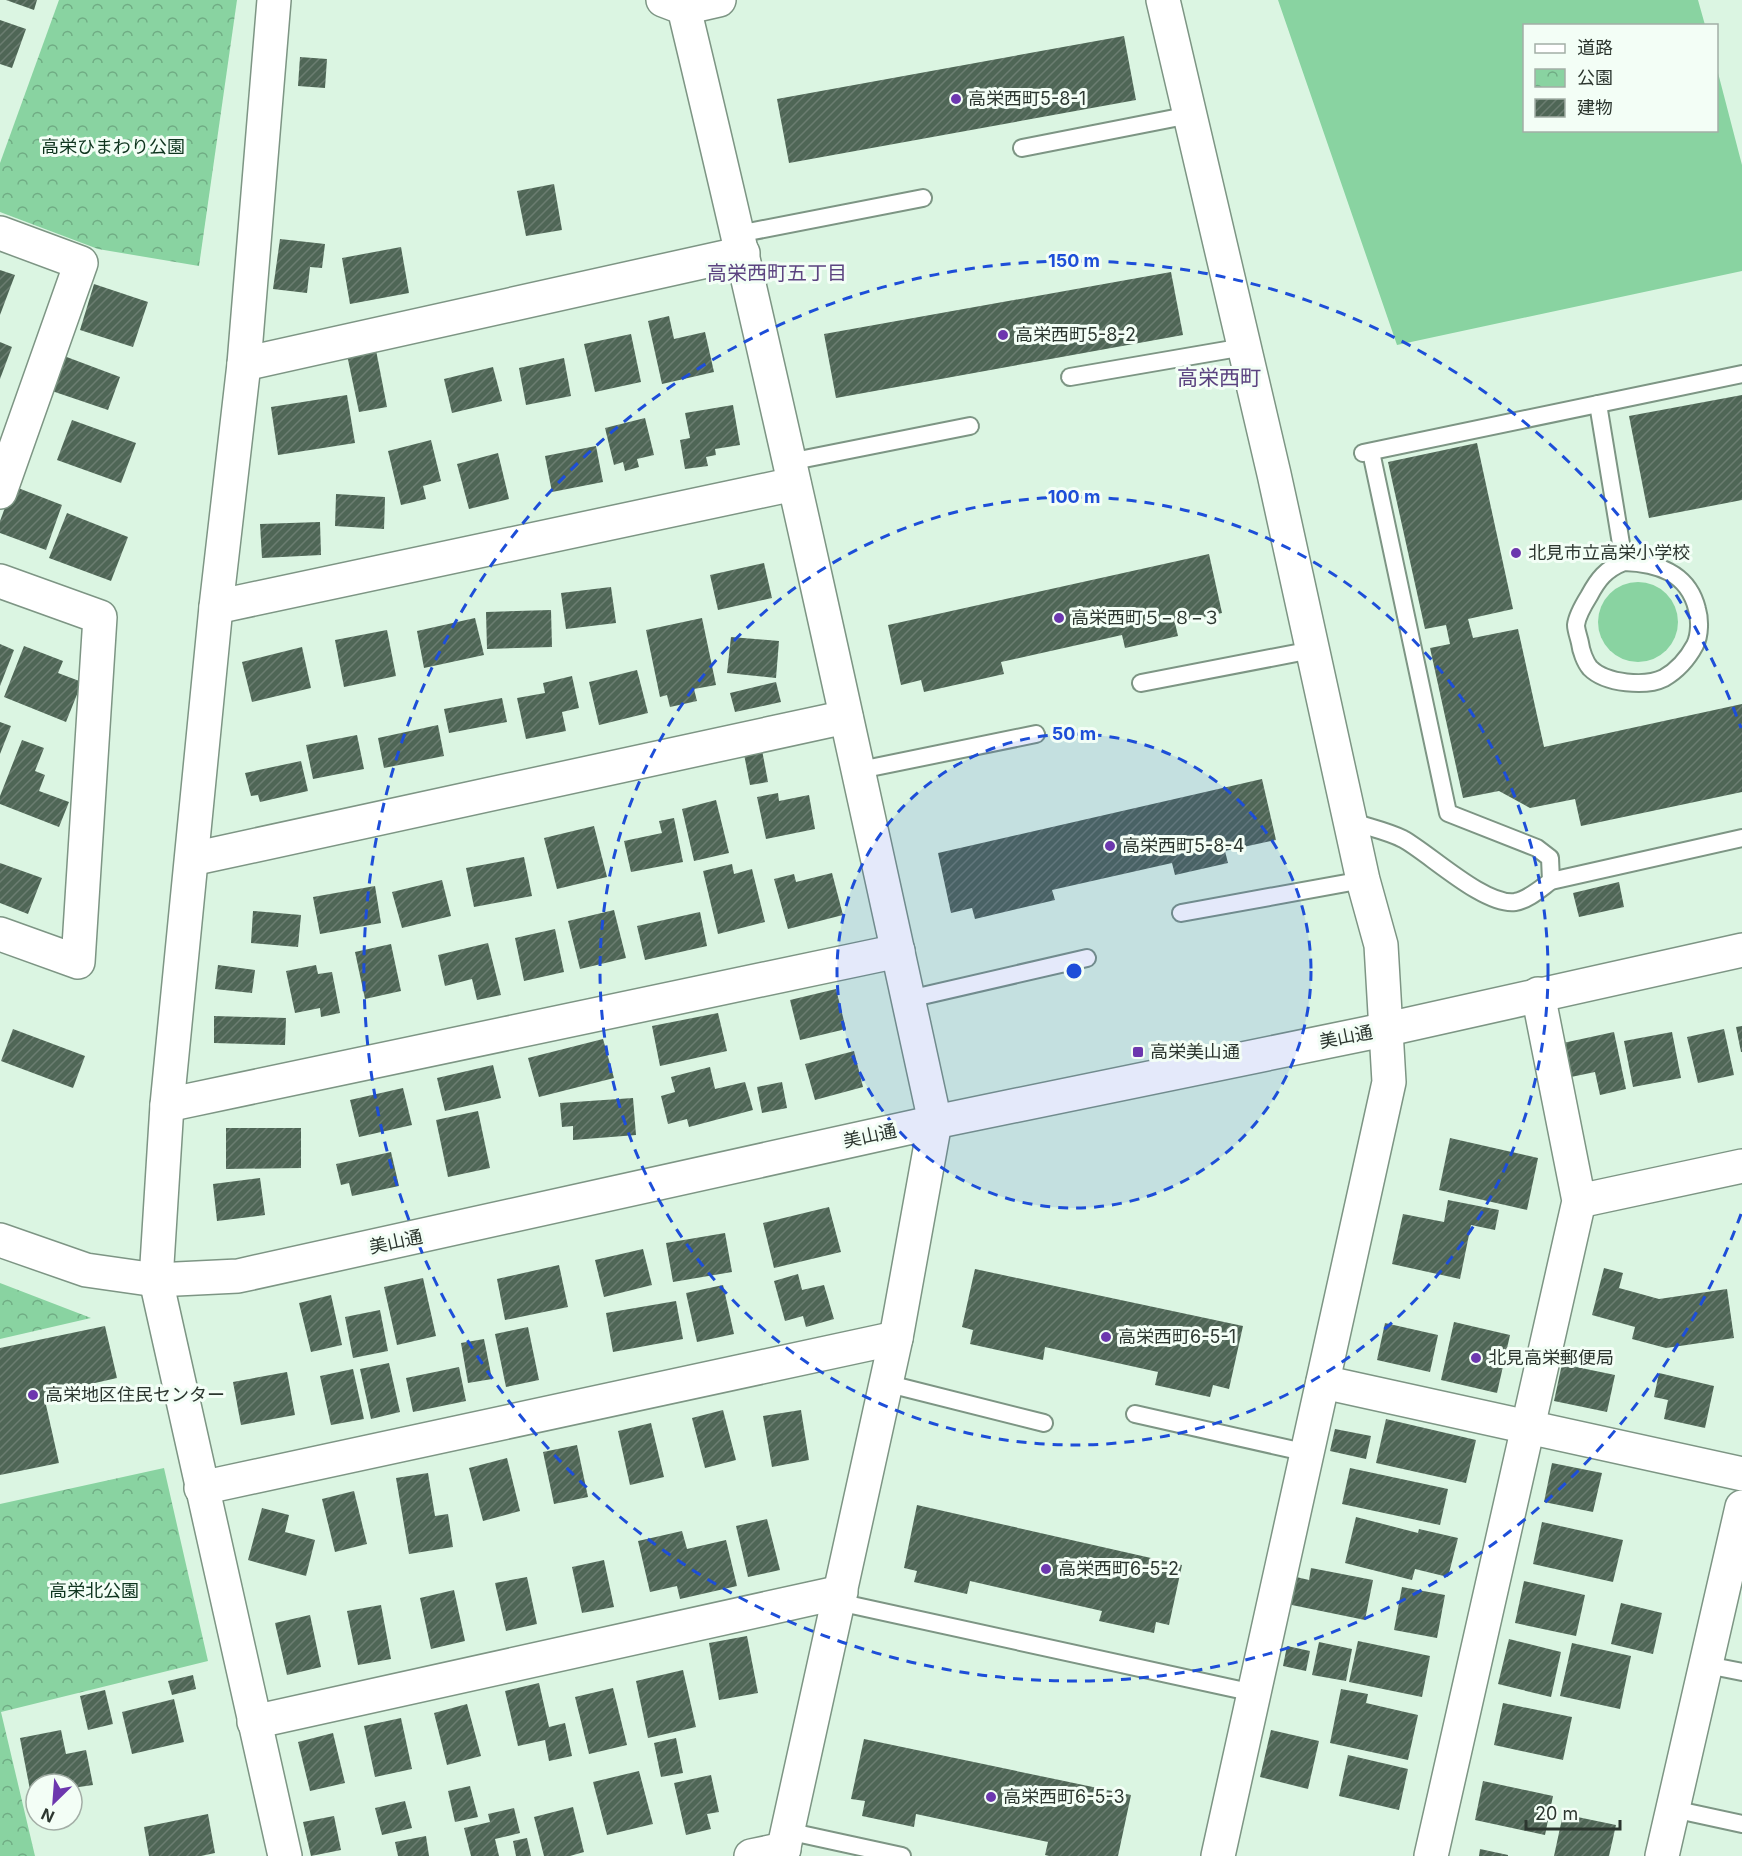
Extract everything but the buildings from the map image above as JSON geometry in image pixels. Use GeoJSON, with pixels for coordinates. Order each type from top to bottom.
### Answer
{"type":"FeatureCollection","features":[{"type":"Feature","properties":{"kind":"street"},"geometry":{"type":"LineString","coordinates":[[274,0],[244,364],[216,607],[167,1105],[156,1280],[285,1856]]}},
{"type":"Feature","properties":{"kind":"street"},"geometry":{"type":"LineString","coordinates":[[719,0],[674,4],[741,244],[846,717],[860,770],[935,1122],[896,1338],[784,1845],[751,1856]]}},
{"type":"Feature","properties":{"kind":"street"},"geometry":{"type":"LineString","coordinates":[[1163,0],[1244,347],[1363,880],[1381,945],[1388,1029],[1389,1082],[1218,1856]]}},
{"type":"Feature","properties":{"kind":"street"},"geometry":{"type":"LineString","coordinates":[[0,233],[81,263],[0,492]]}},
{"type":"Feature","properties":{"kind":"street"},"geometry":{"type":"LineString","coordinates":[[244,364],[741,244]]}},
{"type":"Feature","properties":{"kind":"street"},"geometry":{"type":"LineString","coordinates":[[216,607],[792,473]]}},
{"type":"Feature","properties":{"kind":"street"},"geometry":{"type":"LineString","coordinates":[[0,581],[100,617],[78,962],[0,933]]}},
{"type":"Feature","properties":{"kind":"street"},"geometry":{"type":"LineString","coordinates":[[192,860],[846,717]]}},
{"type":"Feature","properties":{"kind":"street","name":"美山通"},"geometry":{"type":"LineString","coordinates":[[0,1240],[86,1270],[156,1280],[238,1276],[935,1122],[1388,1029],[1742,950]]}},
{"type":"Feature","properties":{"kind":"street"},"geometry":{"type":"LineString","coordinates":[[167,1105],[898,951]]}},
{"type":"Feature","properties":{"kind":"street"},"geometry":{"type":"LineString","coordinates":[[1431,1856],[1579,1201],[1538,994]]}},
{"type":"Feature","properties":{"kind":"street"},"geometry":{"type":"LineString","coordinates":[[1579,1201],[1742,1166]]}},
{"type":"Feature","properties":{"kind":"street"},"geometry":{"type":"LineString","coordinates":[[201,1488],[896,1338]]}},
{"type":"Feature","properties":{"kind":"street"},"geometry":{"type":"LineString","coordinates":[[1323,1382],[1742,1474]]}},
{"type":"Feature","properties":{"kind":"street"},"geometry":{"type":"LineString","coordinates":[[1662,1856],[1742,1507]]}},
{"type":"Feature","properties":{"kind":"street"},"geometry":{"type":"LineString","coordinates":[[254,1722],[839,1597]]}},
{"type":"Feature","properties":{"kind":"lane"},"geometry":{"type":"LineString","coordinates":[[1022,148],[1190,115]]}},
{"type":"Feature","properties":{"kind":"lane"},"geometry":{"type":"LineString","coordinates":[[741,244],[923,198]]}},
{"type":"Feature","properties":{"kind":"lane"},"geometry":{"type":"LineString","coordinates":[[1070,377],[1244,347]]}},
{"type":"Feature","properties":{"kind":"lane"},"geometry":{"type":"LineString","coordinates":[[1551,881],[1550,858],[1537,848],[1448,813],[1367,452],[1742,374]]}},
{"type":"Feature","properties":{"kind":"lane"},"geometry":{"type":"LineString","coordinates":[[1599,404],[1624,562]]}},
{"type":"Feature","properties":{"kind":"lane"},"geometry":{"type":"LineString","coordinates":[[792,473],[970,426]]}},
{"type":"Feature","properties":{"kind":"lane"},"geometry":{"type":"LineString","coordinates":[[1624,562],[1662,567],[1682,579],[1694,594],[1699,616],[1698,640],[1687,659],[1664,678],[1640,683],[1616,681],[1591,668],[1581,651],[1576,626],[1584,604],[1597,581],[1610,567],[1624,562]]}},
{"type":"Feature","properties":{"kind":"lane"},"geometry":{"type":"LineString","coordinates":[[1141,683],[1312,650]]}},
{"type":"Feature","properties":{"kind":"lane"},"geometry":{"type":"LineString","coordinates":[[860,770],[1036,734]]}},
{"type":"Feature","properties":{"kind":"lane"},"geometry":{"type":"LineString","coordinates":[[1350,821],[1402,839],[1461,880],[1493,897],[1514,902],[1531,895],[1551,881],[1742,838]]}},
{"type":"Feature","properties":{"kind":"lane"},"geometry":{"type":"LineString","coordinates":[[1181,913],[1363,880]]}},
{"type":"Feature","properties":{"kind":"lane"},"geometry":{"type":"LineString","coordinates":[[909,999],[1087,958]]}},
{"type":"Feature","properties":{"kind":"lane"},"geometry":{"type":"LineString","coordinates":[[885,1383],[1044,1424]]}},
{"type":"Feature","properties":{"kind":"lane"},"geometry":{"type":"LineString","coordinates":[[1135,1414],[1308,1453]]}},
{"type":"Feature","properties":{"kind":"lane"},"geometry":{"type":"LineString","coordinates":[[839,1597],[1254,1693]]}},
{"type":"Feature","properties":{"kind":"lane"},"geometry":{"type":"LineString","coordinates":[[1707,1665],[1742,1672]]}},
{"type":"Feature","properties":{"kind":"lane"},"geometry":{"type":"LineString","coordinates":[[1673,1809],[1742,1824]]}},
{"type":"Feature","properties":{"kind":"lane"},"geometry":{"type":"LineString","coordinates":[[784,1845],[902,1856]]}},
{"type":"Feature","properties":{"kind":"green space","name":"高栄ひまわり公園"},"geometry":{"type":"Polygon","coordinates":[[[59,0],[237,0],[199,266],[98,249],[0,212],[0,163],[59,0]]]}},
{"type":"Feature","properties":{"kind":"green space"},"geometry":{"type":"Polygon","coordinates":[[[1278,0],[1698,0],[1705,24],[1523,24],[1523,132],[1718,132],[1718,73],[1742,165],[1742,271],[1397,345],[1278,0]]]}},
{"type":"Feature","properties":{"kind":"green space"},"geometry":{"type":"Polygon","coordinates":[[[1630,582],[1646,582],[1667,593],[1678,614],[1678,630],[1667,651],[1646,662],[1630,662],[1616,656],[1604,644],[1598,630],[1598,614],[1604,600],[1616,588],[1630,582]]]}},
{"type":"Feature","properties":{"kind":"green space"},"geometry":{"type":"Polygon","coordinates":[[[0,1283],[91,1318],[0,1339],[0,1283]]]}},
{"type":"Feature","properties":{"kind":"green space","name":"高栄北公園"},"geometry":{"type":"Polygon","coordinates":[[[164,1468],[208,1661],[1,1712],[24,1809],[24,1832],[29,1832],[35,1856],[0,1856],[0,1504],[164,1468]]]}},
{"type":"Feature","properties":{"kind":"place","name":"高栄西町5-8-1"},"geometry":{"type":"Point","coordinates":[956,99]}},
{"type":"Feature","properties":{"kind":"place","name":"高栄西町5-8-2"},"geometry":{"type":"Point","coordinates":[1003,335]}},
{"type":"Feature","properties":{"kind":"place","name":"北見市立高栄小学校"},"geometry":{"type":"Point","coordinates":[1516,553]}},
{"type":"Feature","properties":{"kind":"place","name":"高栄西町５−８−３"},"geometry":{"type":"Point","coordinates":[1059,618]}},
{"type":"Feature","properties":{"kind":"place","name":"高栄西町5-8-4"},"geometry":{"type":"Point","coordinates":[1110,846]}},
{"type":"Feature","properties":{"kind":"place","name":"高栄美山通"},"geometry":{"type":"Point","coordinates":[1138,1052]}},
{"type":"Feature","properties":{"kind":"place","name":"高栄西町6-5-1"},"geometry":{"type":"Point","coordinates":[1106,1337]}},
{"type":"Feature","properties":{"kind":"place","name":"北見高栄郵便局"},"geometry":{"type":"Point","coordinates":[1476,1358]}},
{"type":"Feature","properties":{"kind":"place","name":"高栄地区住民センター"},"geometry":{"type":"Point","coordinates":[33,1395]}},
{"type":"Feature","properties":{"kind":"place","name":"高栄西町6-5-2"},"geometry":{"type":"Point","coordinates":[1046,1569]}},
{"type":"Feature","properties":{"kind":"place","name":"高栄西町6-5-3"},"geometry":{"type":"Point","coordinates":[991,1797]}},
{"type":"Feature","properties":{"kind":"district","name":"高栄西町五丁目"},"geometry":{"type":"Point","coordinates":[777,273]}},
{"type":"Feature","properties":{"kind":"district","name":"高栄西町"},"geometry":{"type":"Point","coordinates":[1219,378]}}]}
